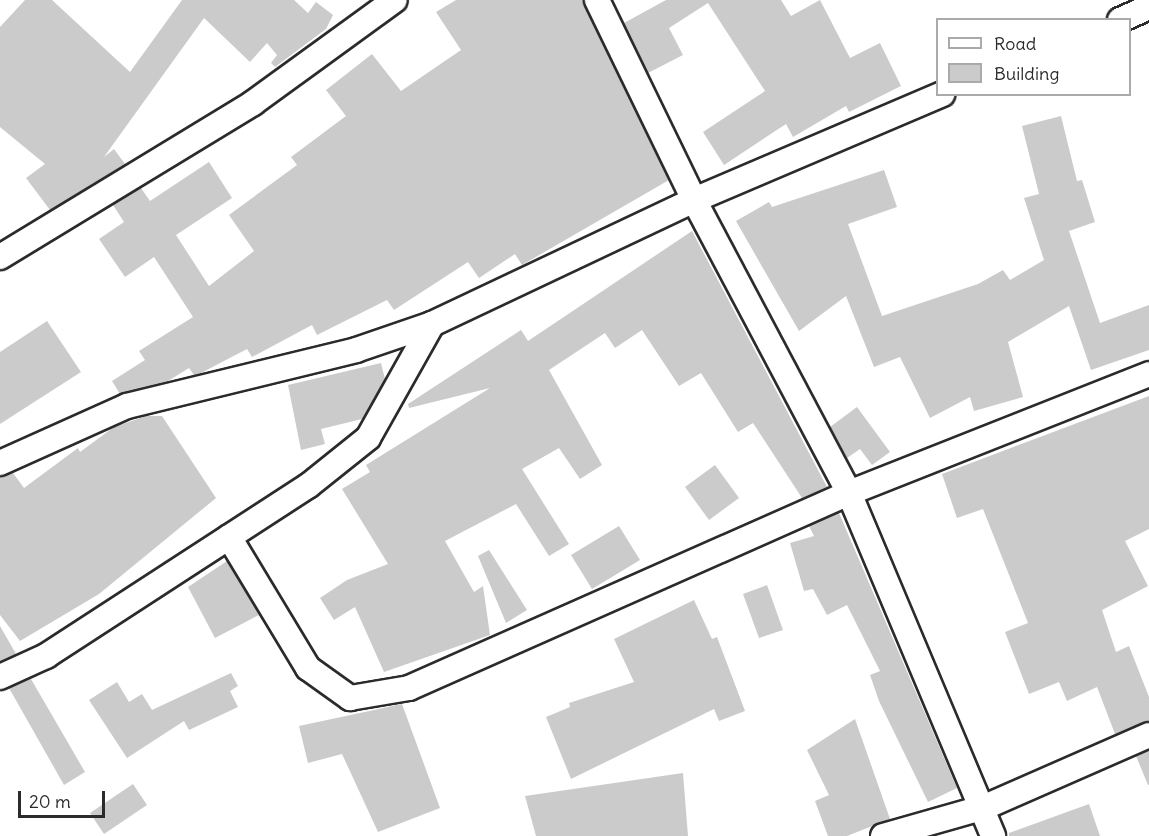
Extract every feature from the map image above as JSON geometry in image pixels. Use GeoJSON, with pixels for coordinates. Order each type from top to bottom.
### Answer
{"type":"FeatureCollection","features":[{"type":"Feature","properties":{"kind":"street"},"geometry":{"type":"LineString","coordinates":[[0,257],[253,104],[395,0]]}},
{"type":"Feature","properties":{"kind":"street"},"geometry":{"type":"LineString","coordinates":[[597,0],[694,200],[849,493],[985,807],[993,836]]}},
{"type":"Feature","properties":{"kind":"street"},"geometry":{"type":"LineString","coordinates":[[1124,18],[1149,7]]}},
{"type":"Feature","properties":{"kind":"street"},"geometry":{"type":"LineString","coordinates":[[0,463],[127,406],[356,350],[432,324],[694,200],[937,96]]}},
{"type":"Feature","properties":{"kind":"street"},"geometry":{"type":"LineString","coordinates":[[0,677],[46,656],[308,486],[368,438],[432,324]]}},
{"type":"Feature","properties":{"kind":"street"},"geometry":{"type":"LineString","coordinates":[[229,537],[308,668],[350,698],[409,688],[849,493],[1149,374]]}},
{"type":"Feature","properties":{"kind":"street"},"geometry":{"type":"LineString","coordinates":[[883,836],[985,807],[1149,735]]}},
{"type":"Feature","properties":{"kind":"building"},"geometry":{"type":"Polygon","coordinates":[[[25,0],[52,0],[130,72],[182,0],[294,0],[308,13],[316,2],[333,15],[326,29],[275,67],[271,63],[277,55],[267,43],[250,62],[204,18],[104,157],[114,149],[125,164],[50,210],[26,178],[45,164],[0,127],[0,27],[25,0]]]}},
{"type":"Feature","properties":{"kind":"building"},"geometry":{"type":"Polygon","coordinates":[[[456,0],[583,0],[669,180],[522,265],[515,254],[479,278],[468,262],[394,310],[387,300],[317,335],[312,325],[252,357],[247,349],[201,373],[194,375],[189,368],[168,381],[120,394],[112,381],[145,360],[139,351],[193,317],[154,257],[125,277],[99,239],[124,222],[113,205],[141,188],[150,201],[209,162],[232,198],[176,235],[209,286],[254,251],[229,215],[297,165],[291,157],[346,116],[326,90],[372,54],[401,91],[461,50],[436,12],[456,0]]]}},
{"type":"Feature","properties":{"kind":"building"},"geometry":{"type":"Polygon","coordinates":[[[666,0],[781,0],[791,16],[820,0],[850,58],[880,43],[901,86],[849,112],[846,106],[793,137],[786,124],[724,165],[703,132],[765,91],[708,3],[669,28],[683,55],[648,73],[624,23],[666,0]]]}},
{"type":"Feature","properties":{"kind":"building"},"geometry":{"type":"Polygon","coordinates":[[[1061,116],[1077,181],[1082,180],[1095,222],[1069,231],[1100,323],[1149,305],[1149,350],[1091,370],[1069,306],[1008,342],[1023,397],[974,411],[970,397],[930,418],[900,357],[874,367],[846,296],[799,331],[736,221],[769,202],[772,207],[884,170],[897,207],[848,224],[882,316],[978,284],[1003,270],[1010,280],[1044,260],[1024,198],[1039,194],[1022,126],[1061,116]]]}},
{"type":"Feature","properties":{"kind":"building"},"geometry":{"type":"Polygon","coordinates":[[[692,231],[827,487],[802,498],[753,423],[738,432],[701,373],[679,386],[642,330],[615,348],[605,333],[549,370],[602,465],[580,479],[559,448],[522,469],[569,544],[549,556],[516,504],[445,541],[474,592],[483,586],[490,635],[384,672],[355,607],[334,620],[320,598],[347,580],[388,564],[342,489],[370,472],[366,465],[490,388],[409,408],[408,404],[521,330],[528,341],[692,231]]]}},
{"type":"Feature","properties":{"kind":"building"},"geometry":{"type":"Polygon","coordinates":[[[47,321],[81,372],[0,424],[0,352],[47,321]]]}},
{"type":"Feature","properties":{"kind":"building"},"geometry":{"type":"Polygon","coordinates":[[[381,363],[385,379],[362,419],[321,429],[325,444],[301,450],[288,385],[381,363]]]}},
{"type":"Feature","properties":{"kind":"building"},"geometry":{"type":"Polygon","coordinates":[[[1149,396],[1149,529],[1125,541],[1148,586],[1102,610],[1116,652],[1129,646],[1149,697],[1149,721],[1115,734],[1097,687],[1067,701],[1059,682],[1029,694],[1005,632],[1028,623],[983,509],[957,518],[942,474],[1149,396]]]}},
{"type":"Feature","properties":{"kind":"building"},"geometry":{"type":"Polygon","coordinates":[[[857,407],[890,452],[872,465],[860,449],[847,458],[830,427],[857,407]]]}},
{"type":"Feature","properties":{"kind":"building"},"geometry":{"type":"Polygon","coordinates":[[[146,416],[162,416],[216,498],[99,594],[20,641],[0,615],[0,477],[13,473],[24,488],[78,448],[80,452],[114,427],[146,416]]]}},
{"type":"Feature","properties":{"kind":"building"},"geometry":{"type":"Polygon","coordinates":[[[715,465],[739,498],[709,520],[685,487],[715,465]]]}},
{"type":"Feature","properties":{"kind":"building"},"geometry":{"type":"Polygon","coordinates":[[[839,513],[957,788],[928,802],[879,701],[870,675],[880,671],[847,605],[827,615],[813,589],[804,591],[790,543],[814,536],[809,526],[839,513]]]}},
{"type":"Feature","properties":{"kind":"building"},"geometry":{"type":"Polygon","coordinates":[[[619,526],[640,560],[592,589],[571,555],[619,526]]]}},
{"type":"Feature","properties":{"kind":"building"},"geometry":{"type":"Polygon","coordinates":[[[489,550],[527,610],[506,623],[478,556],[489,550]]]}},
{"type":"Feature","properties":{"kind":"building"},"geometry":{"type":"Polygon","coordinates":[[[227,561],[259,615],[215,638],[188,587],[227,561]]]}},
{"type":"Feature","properties":{"kind":"building"},"geometry":{"type":"Polygon","coordinates":[[[767,585],[783,630],[759,638],[743,594],[767,585]]]}},
{"type":"Feature","properties":{"kind":"building"},"geometry":{"type":"Polygon","coordinates":[[[694,600],[712,639],[717,637],[745,711],[719,721],[714,709],[571,779],[546,717],[570,707],[569,703],[634,682],[614,639],[694,600]]]}},
{"type":"Feature","properties":{"kind":"building"},"geometry":{"type":"Polygon","coordinates":[[[0,626],[16,654],[0,661],[0,626]]]}},
{"type":"Feature","properties":{"kind":"building"},"geometry":{"type":"Polygon","coordinates":[[[231,673],[238,686],[230,691],[238,707],[189,730],[184,721],[127,758],[89,700],[117,682],[129,702],[142,694],[152,710],[231,673]]]}},
{"type":"Feature","properties":{"kind":"building"},"geometry":{"type":"Polygon","coordinates":[[[31,679],[85,772],[64,785],[9,688],[31,679]]]}},
{"type":"Feature","properties":{"kind":"building"},"geometry":{"type":"Polygon","coordinates":[[[402,704],[440,808],[378,832],[342,754],[308,763],[299,726],[402,704]]]}},
{"type":"Feature","properties":{"kind":"building"},"geometry":{"type":"Polygon","coordinates":[[[855,719],[890,819],[847,836],[828,836],[815,801],[829,795],[807,750],[855,719]]]}},
{"type":"Feature","properties":{"kind":"building"},"geometry":{"type":"Polygon","coordinates":[[[1149,751],[1149,785],[1148,785],[1136,756],[1149,751]]]}},
{"type":"Feature","properties":{"kind":"building"},"geometry":{"type":"Polygon","coordinates":[[[683,773],[688,836],[536,836],[525,796],[683,773]]]}},
{"type":"Feature","properties":{"kind":"building"},"geometry":{"type":"Polygon","coordinates":[[[133,784],[147,805],[104,834],[90,813],[133,784]]]}},
{"type":"Feature","properties":{"kind":"building"},"geometry":{"type":"Polygon","coordinates":[[[1089,804],[1100,836],[1009,836],[1009,833],[1089,804]]]}}]}
